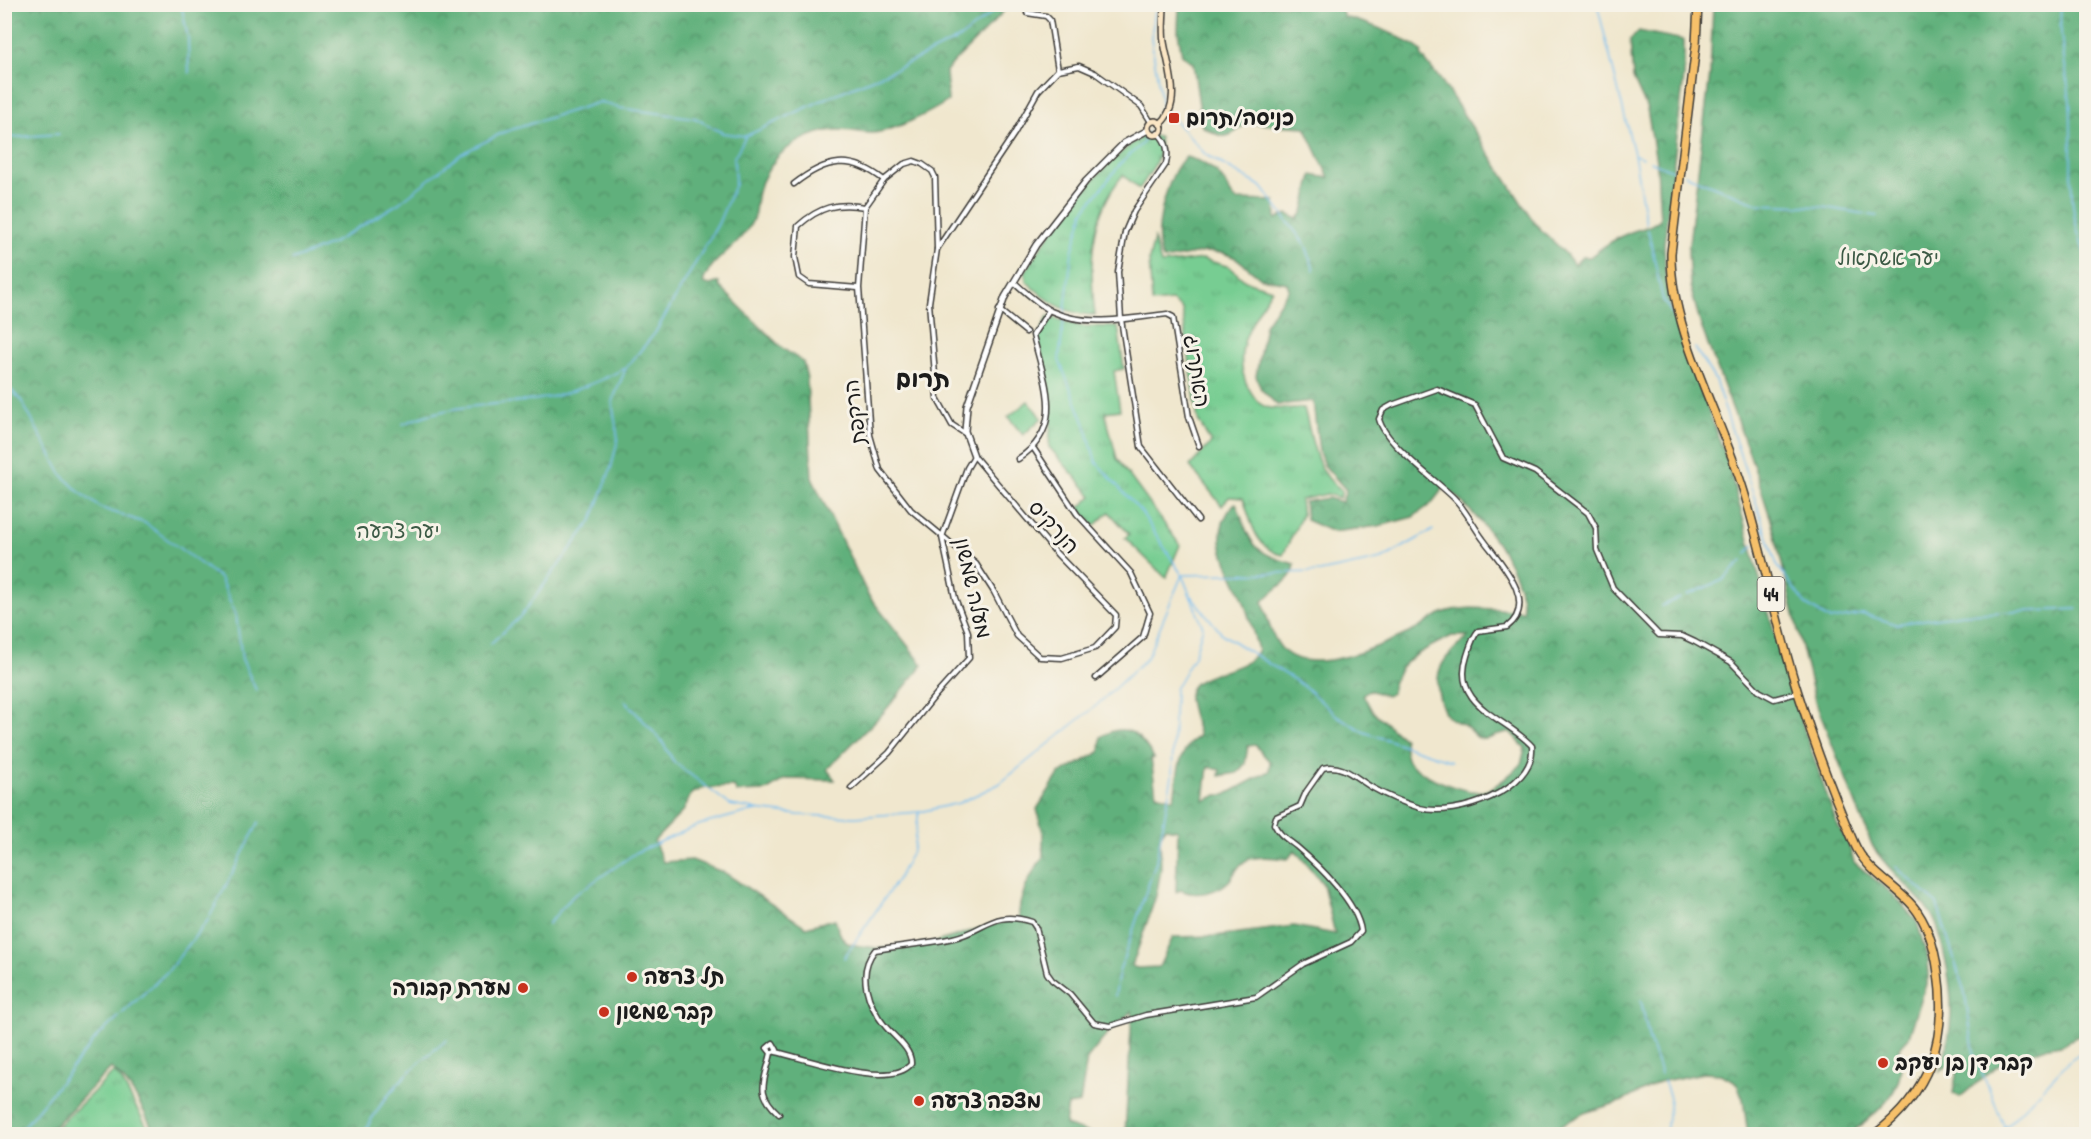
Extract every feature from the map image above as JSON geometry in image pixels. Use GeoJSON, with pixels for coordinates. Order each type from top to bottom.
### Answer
{"type":"FeatureCollection","features":[{"type":"Feature","properties":{"kind":"highway","name":"44"},"geometry":{"type":"LineString","coordinates":[[1698,4],[1696,45],[1671,274],[1691,349],[1744,491],[1798,693],[1855,846],[1884,881],[1912,905],[1924,922],[1938,970],[1942,1008],[1940,1033],[1930,1067],[1913,1097],[1894,1120],[1875,1134]]}},
{"type":"Feature","properties":{"kind":"main road"},"geometry":{"type":"LineString","coordinates":[[1160,124],[1151,122],[1148,130],[1152,134],[1158,133],[1161,129],[1160,124],[1167,116],[1172,89],[1164,40],[1164,4]]}},
{"type":"Feature","properties":{"kind":"street"},"geometry":{"type":"LineString","coordinates":[[1027,13],[1046,16],[1050,20],[1058,70]]}},
{"type":"Feature","properties":{"kind":"street"},"geometry":{"type":"LineString","coordinates":[[966,434],[956,430],[946,418],[936,391],[929,303],[937,249],[1014,134],[1038,91],[1058,70],[1079,66],[1095,72],[1141,106],[1151,122]]}},
{"type":"Feature","properties":{"kind":"street"},"geometry":{"type":"LineString","coordinates":[[974,456],[966,434],[967,406],[999,310],[1013,282],[1057,217],[1101,164],[1124,143],[1148,130]]}},
{"type":"Feature","properties":{"kind":"street"},"geometry":{"type":"LineString","coordinates":[[1158,133],[1165,140],[1168,155],[1166,164],[1134,211],[1125,232],[1118,272],[1121,319],[1141,447],[1198,520]]}},
{"type":"Feature","properties":{"kind":"street","name":"הרקפת"},"geometry":{"type":"LineString","coordinates":[[937,249],[935,177],[932,171],[914,161],[904,164],[884,180],[866,207],[859,288],[870,435],[880,470],[911,510],[976,564],[1017,636],[1040,657],[1062,658],[1095,648],[1115,627],[1116,615]]}},
{"type":"Feature","properties":{"kind":"street"},"geometry":{"type":"LineString","coordinates":[[794,184],[819,167],[850,163],[871,170],[884,180]]}},
{"type":"Feature","properties":{"kind":"street"},"geometry":{"type":"LineString","coordinates":[[859,288],[808,284],[799,277],[796,247],[798,226],[810,215],[830,205],[846,203],[866,207]]}},
{"type":"Feature","properties":{"kind":"street"},"geometry":{"type":"LineString","coordinates":[[1013,282],[1048,310],[1078,320],[1121,319]]}},
{"type":"Feature","properties":{"kind":"street"},"geometry":{"type":"LineString","coordinates":[[999,310],[1026,332]]}},
{"type":"Feature","properties":{"kind":"street"},"geometry":{"type":"LineString","coordinates":[[1018,459],[1034,449],[1042,438],[1048,416],[1046,390],[1032,334],[1048,310]]}},
{"type":"Feature","properties":{"kind":"street","name":"האתרוג"},"geometry":{"type":"LineString","coordinates":[[1121,319],[1167,314],[1173,317],[1188,417],[1199,446]]}},
{"type":"Feature","properties":{"kind":"street"},"geometry":{"type":"LineString","coordinates":[[779,1114],[768,1104],[761,1088],[773,1053],[846,1070],[891,1075],[911,1064],[910,1056],[885,1027],[866,990],[865,975],[869,957],[875,950],[961,937],[988,921],[1016,918],[1032,922],[1047,973],[1094,1023],[1110,1026],[1146,1015],[1256,997],[1303,964],[1351,942],[1361,931],[1354,911],[1340,891],[1297,847],[1284,838],[1274,824],[1276,817],[1300,806],[1306,792],[1323,768],[1342,768],[1372,788],[1405,803],[1439,811],[1482,802],[1516,780],[1529,763],[1532,746],[1519,732],[1484,712],[1474,702],[1464,671],[1472,642],[1478,631],[1507,627],[1515,617],[1517,592],[1512,576],[1466,512],[1454,498],[1422,473],[1379,418],[1383,410],[1392,405],[1430,391],[1444,390],[1474,405],[1482,413],[1492,441],[1503,458],[1535,472],[1588,513],[1596,528],[1597,550],[1613,588],[1659,634],[1682,636],[1731,662],[1759,691],[1774,699],[1798,693]]}},
{"type":"Feature","properties":{"kind":"street"},"geometry":{"type":"LineString","coordinates":[[1034,449],[1077,514],[1131,573],[1150,613],[1143,637],[1096,678]]}},
{"type":"Feature","properties":{"kind":"street","name":"מעלה שמשון"},"geometry":{"type":"LineString","coordinates":[[851,788],[890,753],[934,696],[969,658],[968,632],[955,598],[942,537],[967,468],[974,456]]}},
{"type":"Feature","properties":{"kind":"street","name":"הנרקיס"},"geometry":{"type":"LineString","coordinates":[[974,456],[1057,554],[1116,615]]}},
{"type":"Feature","properties":{"kind":"green space","name":"יער אשתאול"},"geometry":{"type":"Polygon","coordinates":[[[1927,4],[1931,10],[1938,4],[2086,5],[2086,1032],[2061,1045],[2043,1048],[1996,1067],[1960,1097],[1953,1093],[1959,1058],[1940,1071],[1948,1041],[1951,998],[1939,931],[1929,911],[1872,845],[1815,701],[1772,523],[1750,455],[1701,326],[1690,286],[1688,251],[1710,74],[1713,5],[1927,4]]]}},
{"type":"Feature","properties":{"kind":"green space","name":"יער צרעה"},"geometry":{"type":"Polygon","coordinates":[[[5,5],[1009,5],[946,71],[948,101],[922,116],[890,129],[872,133],[836,130],[819,133],[802,139],[780,154],[762,183],[749,227],[711,268],[703,283],[710,285],[719,282],[719,286],[782,348],[803,362],[807,379],[812,478],[868,595],[923,665],[884,712],[827,769],[835,780],[785,779],[766,791],[737,792],[734,787],[704,788],[691,794],[684,810],[654,841],[663,862],[692,860],[725,873],[806,927],[835,919],[845,942],[884,948],[924,945],[1019,919],[1020,904],[1026,887],[1043,858],[1043,833],[1037,809],[1059,774],[1100,752],[1101,737],[1110,732],[1126,730],[1138,737],[1154,758],[1151,758],[1156,794],[1174,799],[1182,755],[1192,741],[1199,736],[1189,699],[1192,686],[1200,680],[1243,664],[1258,650],[1244,602],[1222,546],[1222,525],[1234,504],[1236,503],[1250,537],[1260,550],[1280,560],[1295,564],[1287,580],[1263,602],[1275,638],[1282,649],[1294,657],[1310,661],[1328,660],[1366,651],[1417,629],[1441,614],[1455,610],[1474,608],[1523,610],[1515,575],[1496,542],[1484,526],[1445,486],[1431,504],[1413,517],[1379,526],[1333,532],[1306,520],[1304,502],[1328,498],[1342,502],[1346,490],[1324,465],[1319,452],[1313,401],[1277,405],[1261,389],[1256,376],[1265,325],[1289,289],[1287,283],[1261,278],[1236,258],[1223,253],[1205,252],[1164,260],[1160,251],[1160,222],[1173,175],[1186,157],[1201,162],[1216,172],[1236,200],[1275,201],[1276,219],[1287,214],[1298,219],[1303,212],[1312,175],[1329,178],[1305,127],[1247,123],[1230,135],[1221,136],[1202,126],[1193,63],[1182,55],[1178,32],[1179,5],[1339,5],[1344,17],[1384,30],[1413,45],[1422,51],[1421,55],[1443,83],[1534,222],[1574,265],[1582,257],[1590,257],[1614,240],[1650,226],[1660,219],[1657,167],[1647,109],[1633,78],[1630,40],[1639,31],[1684,40],[1684,76],[1664,244],[1666,282],[1671,311],[1727,460],[1788,682],[1836,822],[1849,845],[1854,862],[1895,896],[1917,922],[1928,960],[1929,975],[1909,1037],[1899,1048],[1901,1063],[1896,1088],[1890,1098],[1872,1116],[1850,1134],[1748,1134],[1743,1099],[1738,1086],[1731,1079],[1720,1074],[1703,1073],[1659,1082],[1623,1101],[1584,1113],[1545,1134],[1125,1134],[1132,1011],[1108,1033],[1087,1059],[1080,1103],[1068,1105],[1065,1125],[1093,1134],[155,1134],[131,1090],[111,1068],[47,1134],[5,1134],[5,5]],[[1452,636],[1422,651],[1405,664],[1398,672],[1392,693],[1387,696],[1369,690],[1363,694],[1372,711],[1404,739],[1406,757],[1415,768],[1434,779],[1458,788],[1469,791],[1487,790],[1501,782],[1521,765],[1525,748],[1510,732],[1487,739],[1479,738],[1445,713],[1438,689],[1439,671],[1448,656],[1469,636],[1452,636]],[[1255,745],[1248,746],[1245,764],[1237,773],[1219,776],[1220,770],[1208,767],[1204,801],[1217,795],[1225,795],[1269,771],[1270,762],[1255,745]],[[1165,828],[1160,837],[1161,870],[1156,896],[1132,966],[1137,968],[1159,967],[1173,937],[1215,936],[1294,926],[1335,934],[1323,884],[1295,850],[1288,859],[1262,857],[1247,860],[1238,867],[1229,881],[1212,891],[1193,893],[1181,890],[1176,892],[1178,830],[1165,828]]]}},
{"type":"Feature","properties":{"kind":"green space"},"geometry":{"type":"Polygon","coordinates":[[[1145,134],[1159,137],[1159,152],[1155,165],[1139,189],[1123,175],[1103,207],[1098,224],[1092,260],[1095,315],[1065,309],[1049,300],[1026,281],[1025,272],[1078,197],[1110,162],[1145,134]]]}},
{"type":"Feature","properties":{"kind":"green space"},"geometry":{"type":"Polygon","coordinates":[[[1154,239],[1161,264],[1203,259],[1230,267],[1245,281],[1272,289],[1246,336],[1241,360],[1243,373],[1248,387],[1263,406],[1304,408],[1320,464],[1333,483],[1342,491],[1340,498],[1327,494],[1300,500],[1302,515],[1283,555],[1274,552],[1260,541],[1243,498],[1229,497],[1222,506],[1190,466],[1211,443],[1198,420],[1182,309],[1172,301],[1152,303],[1149,260],[1154,239]]]}},
{"type":"Feature","properties":{"kind":"green space"},"geometry":{"type":"Polygon","coordinates":[[[1048,316],[1080,326],[1118,327],[1124,369],[1114,371],[1120,410],[1105,412],[1117,459],[1180,545],[1166,578],[1125,538],[1129,534],[1109,512],[1094,526],[1079,508],[1092,496],[1049,447],[1052,402],[1038,338],[1048,316]]]}},
{"type":"Feature","properties":{"kind":"green space"},"geometry":{"type":"Polygon","coordinates":[[[1028,401],[1042,418],[1023,435],[1008,417],[1028,401]]]}},
{"type":"Feature","properties":{"kind":"green space"},"geometry":{"type":"Polygon","coordinates":[[[114,1072],[121,1080],[151,1134],[50,1134],[114,1072]]]}},
{"type":"Feature","properties":{"kind":"waterway"},"geometry":{"type":"LineString","coordinates":[[181,4],[188,38],[189,73]]}},
{"type":"Feature","properties":{"kind":"waterway"},"geometry":{"type":"LineString","coordinates":[[490,644],[521,616],[592,520],[611,468],[618,439],[612,402],[626,368],[655,333],[718,224],[735,184],[734,157],[746,136],[960,38],[1003,4]]}},
{"type":"Feature","properties":{"kind":"waterway"},"geometry":{"type":"LineString","coordinates":[[1150,128],[1162,106],[1151,38],[1156,4]]}},
{"type":"Feature","properties":{"kind":"waterway"},"geometry":{"type":"LineString","coordinates":[[1597,4],[1634,154],[1646,223]]}},
{"type":"Feature","properties":{"kind":"waterway"},"geometry":{"type":"LineString","coordinates":[[2061,4],[2062,40],[2070,101],[2072,199],[2079,237],[2086,255]]}},
{"type":"Feature","properties":{"kind":"waterway"},"geometry":{"type":"LineString","coordinates":[[292,260],[333,243],[399,203],[461,154],[504,132],[600,102],[619,108],[695,118],[723,133],[745,136]]}},
{"type":"Feature","properties":{"kind":"waterway"},"geometry":{"type":"LineString","coordinates":[[1169,114],[1206,155],[1262,187],[1306,246],[1314,270]]}},
{"type":"Feature","properties":{"kind":"waterway"},"geometry":{"type":"LineString","coordinates":[[1115,996],[1119,972],[1156,862],[1172,777],[1175,689],[1194,656],[1203,627],[1182,575],[1142,513],[1096,462],[1086,427],[1059,360],[1072,252],[1084,211],[1122,162],[1142,144],[1148,132]]}},
{"type":"Feature","properties":{"kind":"waterway"},"geometry":{"type":"LineString","coordinates":[[4,138],[59,134]]}},
{"type":"Feature","properties":{"kind":"waterway"},"geometry":{"type":"LineString","coordinates":[[1635,155],[1643,158]]}},
{"type":"Feature","properties":{"kind":"waterway"},"geometry":{"type":"LineString","coordinates":[[1650,161],[1677,172]]}},
{"type":"Feature","properties":{"kind":"waterway"},"geometry":{"type":"LineString","coordinates":[[1685,175],[1759,204],[1822,207],[1877,216]]}},
{"type":"Feature","properties":{"kind":"waterway"},"geometry":{"type":"LineString","coordinates":[[1648,230],[1663,300],[1679,324]]}},
{"type":"Feature","properties":{"kind":"waterway"},"geometry":{"type":"LineString","coordinates":[[1695,348],[1715,380],[1777,565],[1805,604],[1830,620],[1863,614],[1896,624],[1962,614],[2077,609]]}},
{"type":"Feature","properties":{"kind":"waterway"},"geometry":{"type":"LineString","coordinates":[[403,424],[457,408],[551,397],[570,392],[624,369]]}},
{"type":"Feature","properties":{"kind":"waterway"},"geometry":{"type":"LineString","coordinates":[[4,383],[21,400],[62,475],[78,491],[101,508],[145,523],[220,578],[236,615],[242,659],[256,690]]}},
{"type":"Feature","properties":{"kind":"waterway"},"geometry":{"type":"LineString","coordinates":[[1760,535],[1764,528]]}},
{"type":"Feature","properties":{"kind":"waterway"},"geometry":{"type":"LineString","coordinates":[[548,924],[573,896],[637,852],[699,825],[755,810],[799,815],[855,817],[919,812],[959,803],[999,784],[1097,705],[1147,658],[1182,575],[1320,572],[1382,559],[1433,530]]}},
{"type":"Feature","properties":{"kind":"waterway"},"geometry":{"type":"LineString","coordinates":[[1747,554],[1754,544]]}},
{"type":"Feature","properties":{"kind":"waterway"},"geometry":{"type":"LineString","coordinates":[[1687,595],[1723,580],[1742,561]]}},
{"type":"Feature","properties":{"kind":"waterway"},"geometry":{"type":"LineString","coordinates":[[1191,596],[1222,634],[1304,686],[1336,715],[1364,732],[1451,761]]}},
{"type":"Feature","properties":{"kind":"waterway"},"geometry":{"type":"LineString","coordinates":[[1662,606],[1680,598]]}},
{"type":"Feature","properties":{"kind":"waterway"},"geometry":{"type":"LineString","coordinates":[[625,701],[661,740],[674,762],[730,805],[754,809]]}},
{"type":"Feature","properties":{"kind":"waterway"},"geometry":{"type":"LineString","coordinates":[[844,958],[899,877],[913,850],[919,812]]}},
{"type":"Feature","properties":{"kind":"waterway"},"geometry":{"type":"LineString","coordinates":[[18,1134],[97,1037],[168,971],[208,920],[259,822]]}},
{"type":"Feature","properties":{"kind":"waterway"},"geometry":{"type":"LineString","coordinates":[[1896,867],[1937,904],[1965,994],[1974,1053],[2005,1128]]}},
{"type":"Feature","properties":{"kind":"waterway"},"geometry":{"type":"LineString","coordinates":[[1641,1000],[1649,1039],[1661,1074]]}},
{"type":"Feature","properties":{"kind":"waterway"},"geometry":{"type":"LineString","coordinates":[[363,1134],[371,1119],[399,1082],[447,1040]]}},
{"type":"Feature","properties":{"kind":"waterway"},"geometry":{"type":"LineString","coordinates":[[1999,1134],[2067,1063],[2086,1050]]}},
{"type":"Feature","properties":{"kind":"waterway"},"geometry":{"type":"LineString","coordinates":[[1664,1081],[1670,1098],[1666,1134]]}},
{"type":"Feature","properties":{"kind":"place","name":"כניסה/תרום"},"geometry":{"type":"Point","coordinates":[1174,118]}},
{"type":"Feature","properties":{"kind":"place","name":"תל צרעה"},"geometry":{"type":"Point","coordinates":[632,977]}},
{"type":"Feature","properties":{"kind":"place","name":"מערת קבורה"},"geometry":{"type":"Point","coordinates":[523,988]}},
{"type":"Feature","properties":{"kind":"place","name":"קבר שמשון"},"geometry":{"type":"Point","coordinates":[604,1012]}},
{"type":"Feature","properties":{"kind":"place","name":"קבר דן בן יעקב"},"geometry":{"type":"Point","coordinates":[1883,1063]}},
{"type":"Feature","properties":{"kind":"place","name":"מצפה צרעה"},"geometry":{"type":"Point","coordinates":[919,1101]}},
{"type":"Feature","properties":{"kind":"district","name":"תרום"},"geometry":{"type":"Point","coordinates":[923,379]}}]}
